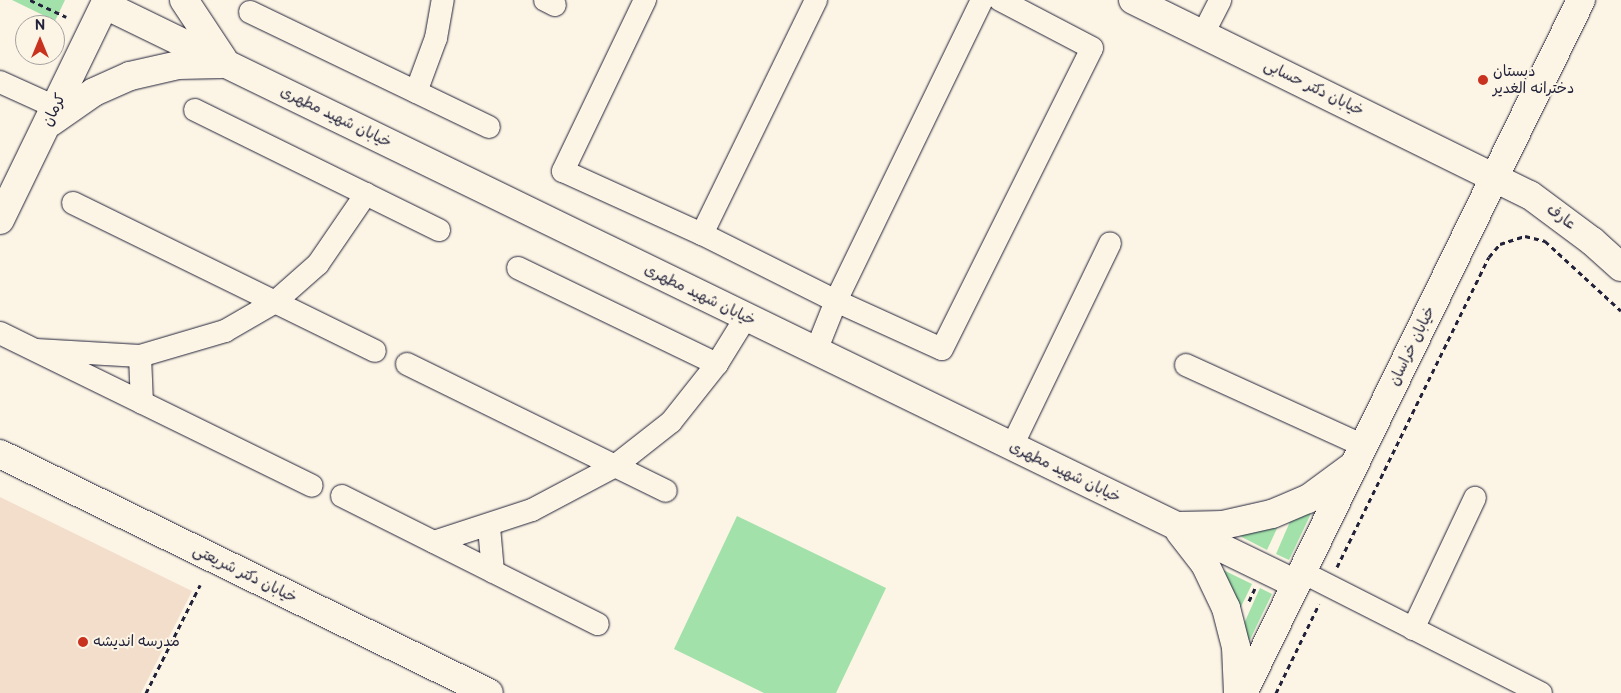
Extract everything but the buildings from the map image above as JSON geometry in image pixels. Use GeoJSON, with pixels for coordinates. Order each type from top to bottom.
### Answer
{"type":"FeatureCollection","features":[{"type":"Feature","properties":{"kind":"street"},"geometry":{"type":"LineString","coordinates":[[184,0],[203,33],[227,64]]}},
{"type":"Feature","properties":{"kind":"street"},"geometry":{"type":"LineString","coordinates":[[416,92],[436,38],[443,0]]}},
{"type":"Feature","properties":{"kind":"street"},"geometry":{"type":"LineString","coordinates":[[645,0],[563,171],[702,234],[836,301],[942,349],[1092,48],[1000,0]]}},
{"type":"Feature","properties":{"kind":"street"},"geometry":{"type":"LineString","coordinates":[[702,234],[816,0]]}},
{"type":"Feature","properties":{"kind":"street"},"geometry":{"type":"LineString","coordinates":[[816,351],[836,301],[982,0]]}},
{"type":"Feature","properties":{"kind":"street","name":"خیابان دکتر حسابی"},"geometry":{"type":"LineString","coordinates":[[1133,0],[1495,177]]}},
{"type":"Feature","properties":{"kind":"street"},"geometry":{"type":"LineString","coordinates":[[1203,34],[1220,0]]}},
{"type":"Feature","properties":{"kind":"street","name":"خیابان خراسان"},"geometry":{"type":"LineString","coordinates":[[1243,693],[1581,0]]}},
{"type":"Feature","properties":{"kind":"street","name":"خیابان شهید مطهری"},"geometry":{"type":"LineString","coordinates":[[106,2],[227,64],[1174,525],[1299,578]]}},
{"type":"Feature","properties":{"kind":"street","name":"کرمان"},"geometry":{"type":"LineString","coordinates":[[0,220],[106,2]]}},
{"type":"Feature","properties":{"kind":"street"},"geometry":{"type":"LineString","coordinates":[[250,12],[489,127]]}},
{"type":"Feature","properties":{"kind":"street"},"geometry":{"type":"LineString","coordinates":[[0,82],[50,117],[130,76],[178,65],[227,64]]}},
{"type":"Feature","properties":{"kind":"street"},"geometry":{"type":"LineString","coordinates":[[195,110],[439,230]]}},
{"type":"Feature","properties":{"kind":"street","name":"عارف"},"geometry":{"type":"LineString","coordinates":[[1495,177],[1562,217],[1621,268]]}},
{"type":"Feature","properties":{"kind":"street"},"geometry":{"type":"LineString","coordinates":[[36,350],[140,356],[216,335],[275,302],[336,243],[366,194]]}},
{"type":"Feature","properties":{"kind":"street"},"geometry":{"type":"LineString","coordinates":[[73,203],[375,351]]}},
{"type":"Feature","properties":{"kind":"street"},"geometry":{"type":"LineString","coordinates":[[1012,446],[1110,243]]}},
{"type":"Feature","properties":{"kind":"street"},"geometry":{"type":"LineString","coordinates":[[518,268],[717,364]]}},
{"type":"Feature","properties":{"kind":"street"},"geometry":{"type":"LineString","coordinates":[[434,542],[489,526],[532,510],[615,466],[671,422],[717,364],[746,317]]}},
{"type":"Feature","properties":{"kind":"street"},"geometry":{"type":"LineString","coordinates":[[0,333],[312,486]]}},
{"type":"Feature","properties":{"kind":"street"},"geometry":{"type":"LineString","coordinates":[[140,356],[142,402]]}},
{"type":"Feature","properties":{"kind":"street"},"geometry":{"type":"LineString","coordinates":[[407,364],[666,491]]}},
{"type":"Feature","properties":{"kind":"street"},"geometry":{"type":"LineString","coordinates":[[1174,525],[1223,525],[1272,514],[1308,499],[1359,454],[1186,365]]}},
{"type":"Feature","properties":{"kind":"street","name":"خیابان دکتر شریعتی"},"geometry":{"type":"LineString","coordinates":[[0,454],[490,693]]}},
{"type":"Feature","properties":{"kind":"street"},"geometry":{"type":"LineString","coordinates":[[342,496],[598,624]]}},
{"type":"Feature","properties":{"kind":"street"},"geometry":{"type":"LineString","coordinates":[[1413,629],[1475,498]]}},
{"type":"Feature","properties":{"kind":"street"},"geometry":{"type":"LineString","coordinates":[[1174,525],[1205,564],[1226,608],[1236,647],[1238,693]]}},
{"type":"Feature","properties":{"kind":"street"},"geometry":{"type":"LineString","coordinates":[[489,526],[493,572]]}},
{"type":"Feature","properties":{"kind":"street"},"geometry":{"type":"LineString","coordinates":[[1299,578],[1328,586],[1541,693]]}},
{"type":"Feature","properties":{"kind":"path"},"geometry":{"type":"LineString","coordinates":[[30,0],[66,18]]}},
{"type":"Feature","properties":{"kind":"path"},"geometry":{"type":"LineString","coordinates":[[1276,693],[1489,257],[1500,244],[1525,236],[1545,241],[1573,263],[1621,311]]}},
{"type":"Feature","properties":{"kind":"path"},"geometry":{"type":"LineString","coordinates":[[146,693],[200,585]]}},
{"type":"Feature","properties":{"kind":"shaded area","name":"مدرسه اندیشه"},"geometry":{"type":"Polygon","coordinates":[[[0,497],[192,591],[141,693],[0,693],[0,497]]]}},
{"type":"Feature","properties":{"kind":"green space"},"geometry":{"type":"Polygon","coordinates":[[[12,0],[65,0],[58,15],[43,15],[12,0]]]}},
{"type":"Feature","properties":{"kind":"green space"},"geometry":{"type":"Polygon","coordinates":[[[1316,503],[1289,560],[1276,554],[1292,517],[1316,503]]]}},
{"type":"Feature","properties":{"kind":"green space"},"geometry":{"type":"Polygon","coordinates":[[[737,516],[886,588],[836,693],[764,693],[674,649],[737,516]]]}},
{"type":"Feature","properties":{"kind":"green space"},"geometry":{"type":"Polygon","coordinates":[[[1280,522],[1267,550],[1230,531],[1280,522]]]}},
{"type":"Feature","properties":{"kind":"green space"},"geometry":{"type":"Polygon","coordinates":[[[1213,565],[1252,584],[1238,613],[1213,565]]]}},
{"type":"Feature","properties":{"kind":"green space"},"geometry":{"type":"Polygon","coordinates":[[[1260,588],[1272,594],[1245,650],[1242,628],[1260,588]]]}},
{"type":"Feature","properties":{"kind":"place","name":"دبستان دخترانه الغدیر"},"geometry":{"type":"Point","coordinates":[1483,80]}},
{"type":"Feature","properties":{"kind":"place","name":"مدرسه اندیشه"},"geometry":{"type":"Point","coordinates":[83,642]}}]}
